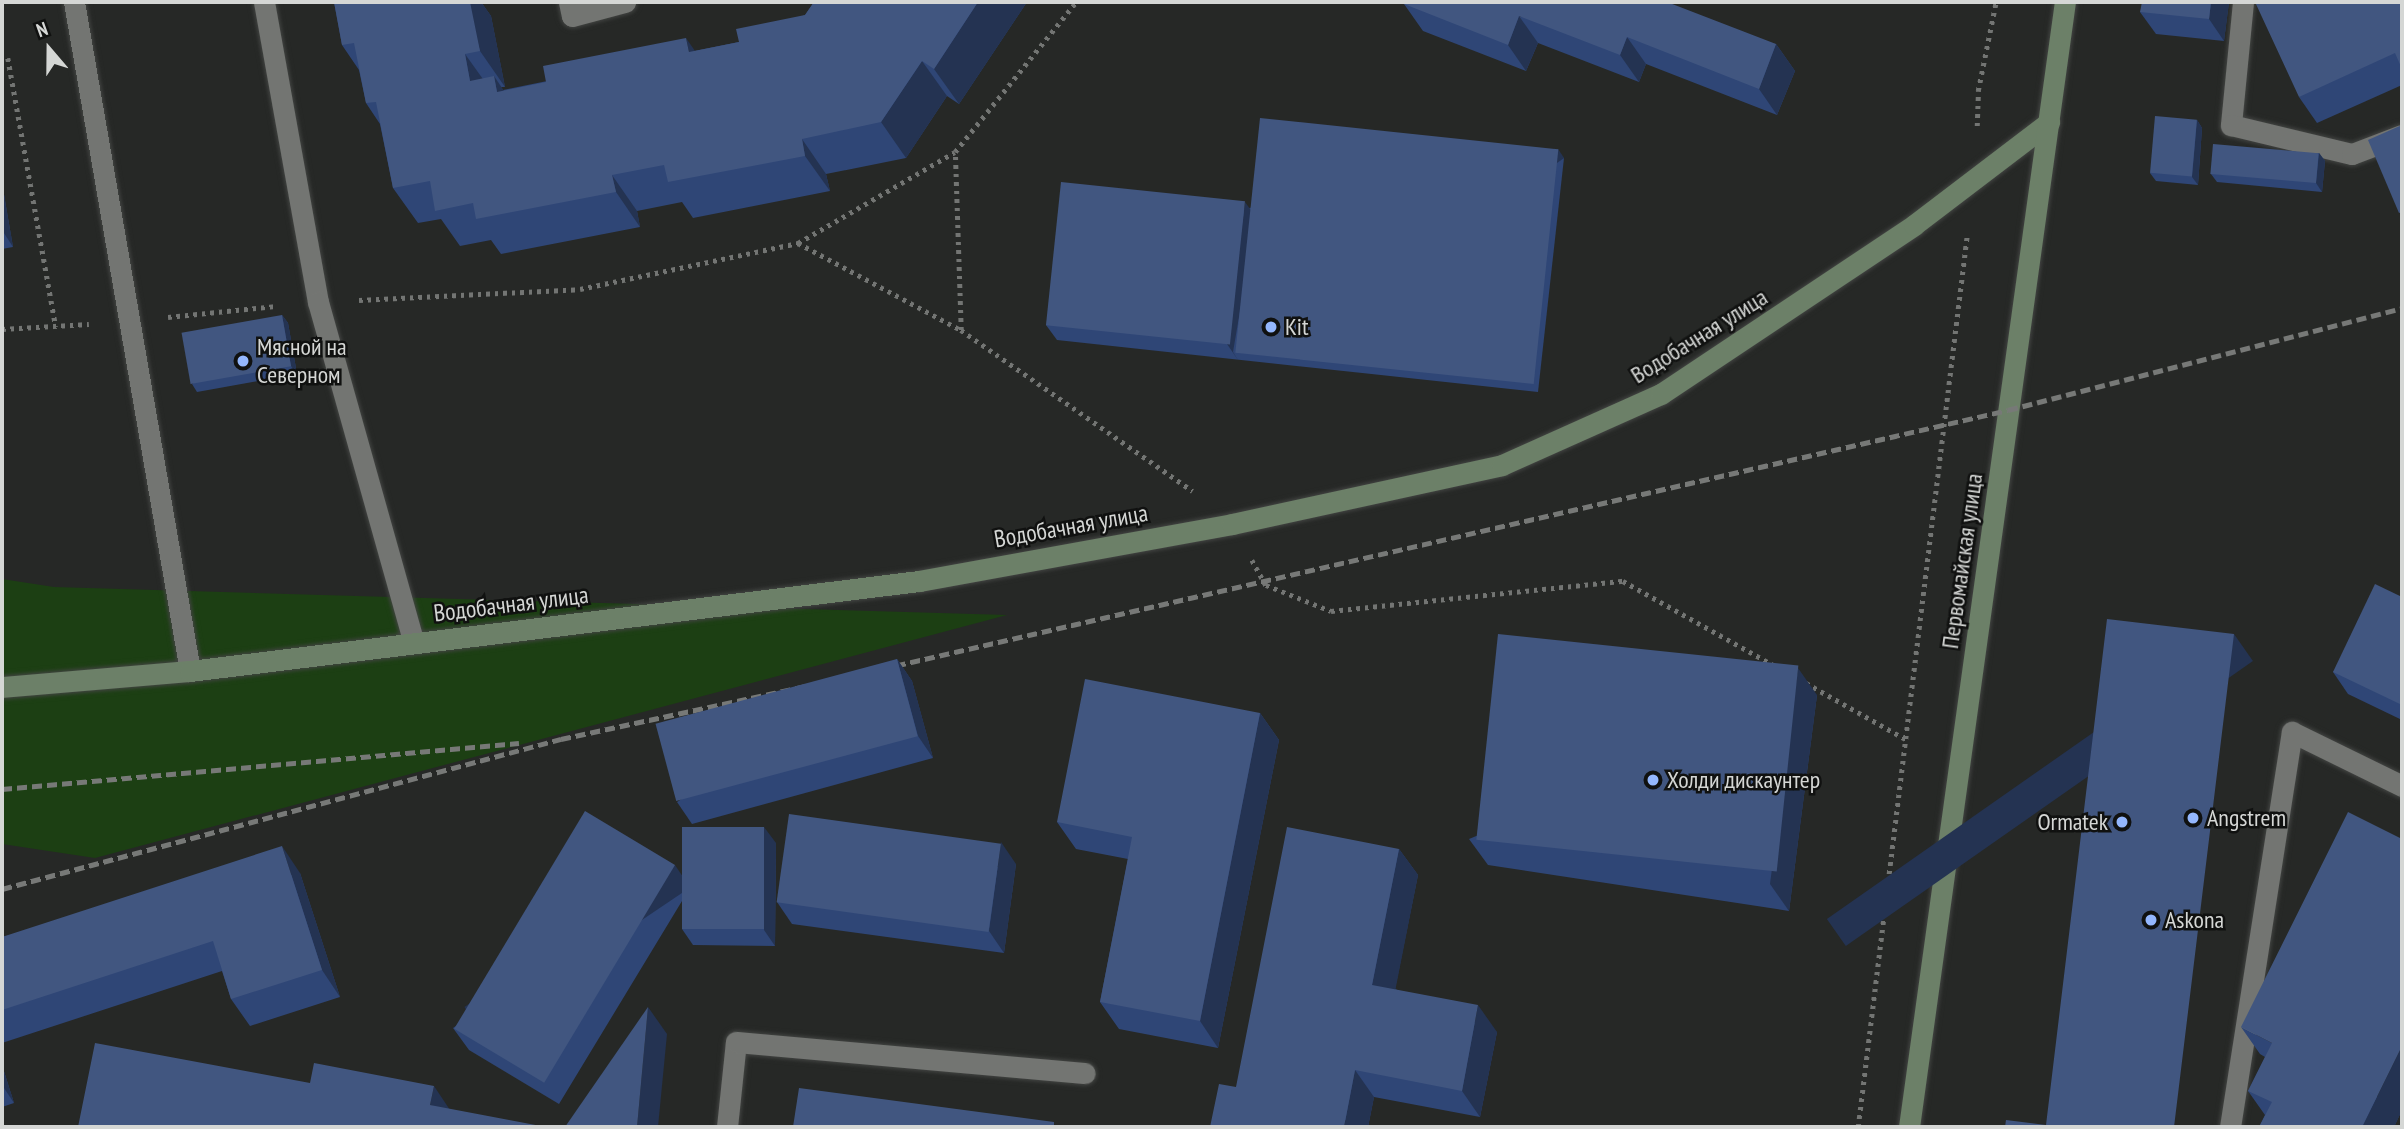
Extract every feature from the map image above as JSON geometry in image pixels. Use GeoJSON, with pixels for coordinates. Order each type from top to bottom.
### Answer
{"type":"FeatureCollection","features":[{"type":"Feature","properties":{"kind":"street","name":"Первомайская улица"},"geometry":{"type":"LineString","coordinates":[[1909,1127],[2065,2]]}},
{"type":"Feature","properties":{"kind":"street","name":"Водобачная улица"},"geometry":{"type":"LineString","coordinates":[[2,687],[190,670],[919,581],[1232,524],[1502,465],[1661,394],[1977,180],[2049,122]]}},
{"type":"Feature","properties":{"kind":"lane"},"geometry":{"type":"LineString","coordinates":[[74,2],[190,670]]}},
{"type":"Feature","properties":{"kind":"lane"},"geometry":{"type":"LineString","coordinates":[[264,2],[318,302],[414,643]]}},
{"type":"Feature","properties":{"kind":"lane"},"geometry":{"type":"LineString","coordinates":[[569,2],[572,16],[625,2]]}},
{"type":"Feature","properties":{"kind":"lane"},"geometry":{"type":"LineString","coordinates":[[2243,2],[2231,125],[2352,154],[2402,135]]}},
{"type":"Feature","properties":{"kind":"lane"},"geometry":{"type":"LineString","coordinates":[[2230,1127],[2292,732],[2402,786]]}},
{"type":"Feature","properties":{"kind":"lane"},"geometry":{"type":"LineString","coordinates":[[727,1127],[736,1042],[1085,1073]]}},
{"type":"Feature","properties":{"kind":"path"},"geometry":{"type":"LineString","coordinates":[[2,329],[129,321],[318,302],[580,289],[797,243],[955,152],[1076,2]]}},
{"type":"Feature","properties":{"kind":"path"},"geometry":{"type":"LineString","coordinates":[[1858,1127],[1909,741],[1935,472],[1977,180],[1978,91],[1996,2]]}},
{"type":"Feature","properties":{"kind":"path"},"geometry":{"type":"LineString","coordinates":[[8,58],[56,327]]}},
{"type":"Feature","properties":{"kind":"path"},"geometry":{"type":"LineString","coordinates":[[955,152],[961,330]]}},
{"type":"Feature","properties":{"kind":"path"},"geometry":{"type":"LineString","coordinates":[[797,243],[961,330],[1183,482],[1232,524],[1266,585],[1331,611],[1623,581],[1790,674]]}},
{"type":"Feature","properties":{"kind":"path"},"geometry":{"type":"LineString","coordinates":[[1802,681],[1909,741]]}},
{"type":"Feature","properties":{"kind":"green space"},"geometry":{"type":"Polygon","coordinates":[[[2,579],[54,587],[1007,615],[95,858],[2,844],[2,579]]]}},
{"type":"Feature","properties":{"kind":"building"},"geometry":{"type":"Polygon","coordinates":[[[334,2],[470,2],[480,51],[465,54],[470,81],[494,76],[497,92],[546,82],[543,66],[686,38],[689,52],[739,42],[736,29],[805,15],[814,2],[978,2],[934,69],[922,61],[881,122],[802,139],[805,156],[668,182],[664,165],[612,175],[616,192],[476,219],[473,203],[435,211],[430,181],[393,188],[376,102],[366,103],[354,43],[342,45],[334,2]]]}},
{"type":"Feature","properties":{"kind":"building"},"geometry":{"type":"Polygon","coordinates":[[[1667,2],[1776,44],[1759,89],[1627,37],[1620,55],[1519,16],[1508,45],[1404,4],[1667,2]]]}},
{"type":"Feature","properties":{"kind":"building"},"geometry":{"type":"Polygon","coordinates":[[[2142,2],[2211,2],[2209,19],[2140,12],[2142,2]]]}},
{"type":"Feature","properties":{"kind":"building"},"geometry":{"type":"Polygon","coordinates":[[[2255,2],[2402,2],[2402,69],[2395,53],[2299,97],[2255,2]]]}},
{"type":"Feature","properties":{"kind":"building"},"geometry":{"type":"Polygon","coordinates":[[[2155,116],[2197,120],[2192,176],[2150,173],[2155,116]]]}},
{"type":"Feature","properties":{"kind":"building"},"geometry":{"type":"Polygon","coordinates":[[[1260,118],[1558,149],[1534,384],[1235,353],[1260,118]]]}},
{"type":"Feature","properties":{"kind":"building"},"geometry":{"type":"Polygon","coordinates":[[[2402,125],[2402,212],[2399,213],[2368,140],[2402,125]]]}},
{"type":"Feature","properties":{"kind":"building"},"geometry":{"type":"Polygon","coordinates":[[[2213,144],[2319,153],[2316,183],[2210,174],[2213,144]]]}},
{"type":"Feature","properties":{"kind":"building"},"geometry":{"type":"Polygon","coordinates":[[[1061,182],[1245,201],[1230,345],[1046,325],[1061,182]]]}},
{"type":"Feature","properties":{"kind":"building","name":"Мясной на Северном"},"geometry":{"type":"Polygon","coordinates":[[[282,315],[291,366],[191,384],[182,333],[282,315]]]}},
{"type":"Feature","properties":{"kind":"building"},"geometry":{"type":"Polygon","coordinates":[[[2375,584],[2402,597],[2402,705],[2333,672],[2375,584]]]}},
{"type":"Feature","properties":{"kind":"building"},"geometry":{"type":"Polygon","coordinates":[[[2107,619],[2234,634],[2174,1127],[2005,1127],[2006,1120],[2046,1125],[2107,619]]]}},
{"type":"Feature","properties":{"kind":"building","name":"Холди дискаунтер"},"geometry":{"type":"Polygon","coordinates":[[[1498,634],[1798,666],[1777,871],[1476,840],[1498,634]]]}},
{"type":"Feature","properties":{"kind":"building"},"geometry":{"type":"Polygon","coordinates":[[[897,659],[918,736],[676,801],[656,724],[897,659]]]}},
{"type":"Feature","properties":{"kind":"building"},"geometry":{"type":"Polygon","coordinates":[[[1085,679],[1260,713],[1200,1021],[1100,1002],[1132,837],[1057,822],[1085,679]]]}},
{"type":"Feature","properties":{"kind":"building"},"geometry":{"type":"Polygon","coordinates":[[[585,811],[675,865],[544,1083],[454,1029],[585,811]]]}},
{"type":"Feature","properties":{"kind":"building"},"geometry":{"type":"Polygon","coordinates":[[[2348,812],[2402,839],[2402,1046],[2362,1127],[2259,1127],[2272,1102],[2248,1091],[2272,1043],[2241,1027],[2348,812]]]}},
{"type":"Feature","properties":{"kind":"building"},"geometry":{"type":"Polygon","coordinates":[[[789,814],[1001,844],[989,932],[777,902],[789,814]]]}},
{"type":"Feature","properties":{"kind":"building"},"geometry":{"type":"Polygon","coordinates":[[[682,827],[764,827],[764,929],[682,929],[682,827]]]}},
{"type":"Feature","properties":{"kind":"building"},"geometry":{"type":"Polygon","coordinates":[[[1287,827],[1399,849],[1372,985],[1478,1005],[1462,1091],[1355,1070],[1344,1127],[1210,1127],[1219,1084],[1236,1087],[1287,827]]]}},
{"type":"Feature","properties":{"kind":"building"},"geometry":{"type":"Polygon","coordinates":[[[282,846],[322,970],[231,999],[213,941],[2,1010],[2,937],[282,846]]]}},
{"type":"Feature","properties":{"kind":"building"},"geometry":{"type":"Polygon","coordinates":[[[648,1007],[637,1127],[565,1127],[648,1007]]]}},
{"type":"Feature","properties":{"kind":"building"},"geometry":{"type":"Polygon","coordinates":[[[95,1043],[310,1083],[314,1063],[434,1086],[430,1105],[546,1127],[78,1127],[95,1043]]]}},
{"type":"Feature","properties":{"kind":"building"},"geometry":{"type":"Polygon","coordinates":[[[799,1088],[1054,1122],[1054,1127],[793,1127],[799,1088]]]}},
{"type":"Feature","properties":{"kind":"railway"},"geometry":{"type":"LineString","coordinates":[[881,669],[2008,410],[2402,308]]}},
{"type":"Feature","properties":{"kind":"railway"},"geometry":{"type":"LineString","coordinates":[[2,889],[561,739],[806,686]]}},
{"type":"Feature","properties":{"kind":"railway"},"geometry":{"type":"LineString","coordinates":[[2,789],[519,743]]}},
{"type":"Feature","properties":{"kind":"place","name":"Kit"},"geometry":{"type":"Point","coordinates":[1271,327]}},
{"type":"Feature","properties":{"kind":"place","name":"Мясной на Северном"},"geometry":{"type":"Point","coordinates":[243,361]}},
{"type":"Feature","properties":{"kind":"place","name":"Холди дискаунтер"},"geometry":{"type":"Point","coordinates":[1653,780]}},
{"type":"Feature","properties":{"kind":"place","name":"Angstrem"},"geometry":{"type":"Point","coordinates":[2193,818]}},
{"type":"Feature","properties":{"kind":"place","name":"Ormatek"},"geometry":{"type":"Point","coordinates":[2122,822]}},
{"type":"Feature","properties":{"kind":"place","name":"Askona"},"geometry":{"type":"Point","coordinates":[2151,920]}}]}
